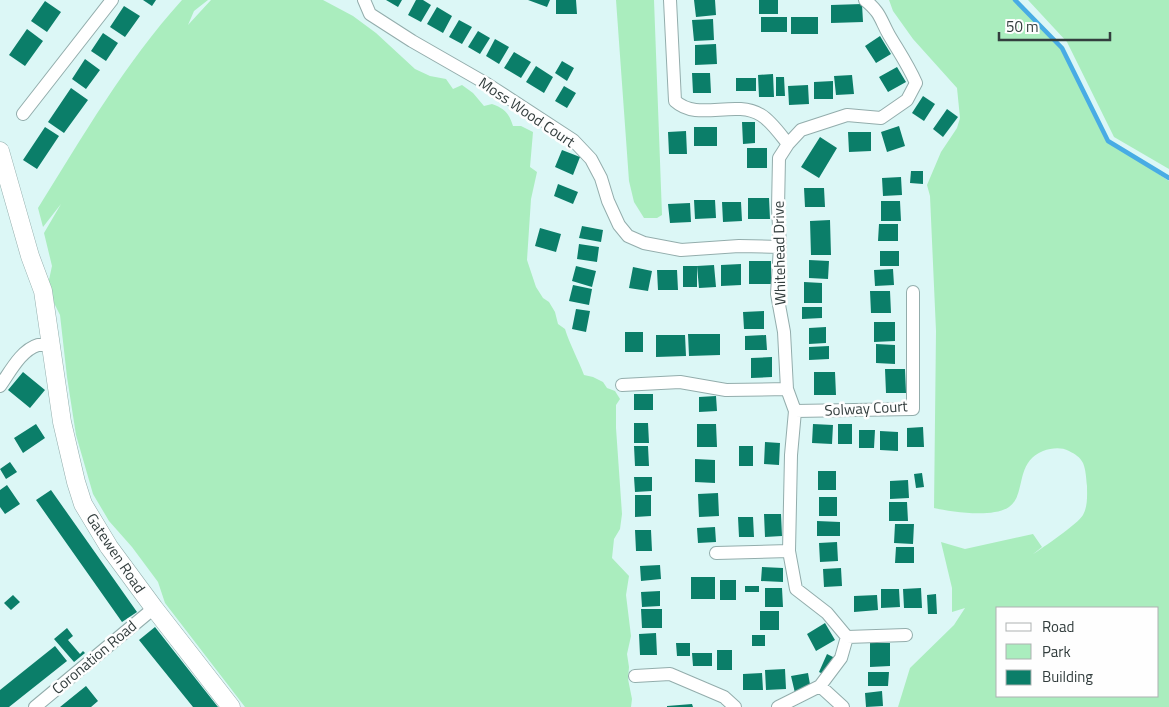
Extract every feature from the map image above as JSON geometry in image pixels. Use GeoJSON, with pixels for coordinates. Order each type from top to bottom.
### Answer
{"type":"FeatureCollection","features":[{"type":"Feature","properties":{"kind":"main road","name":"Gatewen Road"},"geometry":{"type":"LineString","coordinates":[[0,151],[30,256],[43,291],[62,422],[83,504],[109,547],[231,707]]}},
{"type":"Feature","properties":{"kind":"street"},"geometry":{"type":"LineString","coordinates":[[23,114],[112,0]]}},
{"type":"Feature","properties":{"kind":"street","name":"Moss Wood Court"},"geometry":{"type":"LineString","coordinates":[[364,0],[370,14],[412,41],[487,84],[573,140],[591,159],[601,178],[608,201],[619,226],[628,236],[644,243],[681,250],[739,246],[780,246]]}},
{"type":"Feature","properties":{"kind":"street"},"geometry":{"type":"LineString","coordinates":[[670,0],[674,101],[682,108],[698,110],[727,108],[761,115],[788,144]]}},
{"type":"Feature","properties":{"kind":"street","name":"Whitehead Drive"},"geometry":{"type":"LineString","coordinates":[[847,637],[827,613],[796,588],[788,551],[795,410],[787,389],[784,332],[777,294],[780,246],[778,208],[779,158],[788,144],[801,130],[847,115],[881,118],[906,100],[916,83],[901,52],[888,34],[882,18],[873,6],[865,0]]}},
{"type":"Feature","properties":{"kind":"street","name":"Solway Court"},"geometry":{"type":"LineString","coordinates":[[795,410],[913,408],[913,292]]}},
{"type":"Feature","properties":{"kind":"street"},"geometry":{"type":"LineString","coordinates":[[0,386],[18,360],[28,351],[38,346],[50,345]]}},
{"type":"Feature","properties":{"kind":"street"},"geometry":{"type":"LineString","coordinates":[[622,385],[680,382],[726,390],[787,389]]}},
{"type":"Feature","properties":{"kind":"street"},"geometry":{"type":"LineString","coordinates":[[716,554],[788,551]]}},
{"type":"Feature","properties":{"kind":"street","name":"Coronation Road"},"geometry":{"type":"LineString","coordinates":[[35,707],[154,608]]}},
{"type":"Feature","properties":{"kind":"street"},"geometry":{"type":"LineString","coordinates":[[778,707],[820,686],[842,658],[847,637],[906,635]]}},
{"type":"Feature","properties":{"kind":"street"},"geometry":{"type":"LineString","coordinates":[[635,676],[670,674],[724,697],[735,707]]}},
{"type":"Feature","properties":{"kind":"street"},"geometry":{"type":"LineString","coordinates":[[820,686],[844,707]]}},
{"type":"Feature","properties":{"kind":"green space"},"geometry":{"type":"Polygon","coordinates":[[[182,0],[208,0],[194,11],[188,25],[211,0],[323,0],[353,16],[376,33],[415,69],[430,76],[446,79],[453,89],[462,85],[473,93],[484,106],[492,104],[503,109],[508,114],[513,126],[521,126],[533,132],[530,167],[537,172],[531,199],[527,260],[536,287],[555,312],[558,324],[565,329],[584,375],[603,382],[607,388],[615,391],[620,399],[616,405],[616,428],[622,514],[620,529],[614,539],[612,558],[629,576],[626,595],[631,636],[627,654],[628,679],[632,699],[631,707],[245,707],[165,603],[158,582],[132,547],[109,521],[93,494],[76,435],[60,315],[47,289],[52,266],[44,233],[61,204],[43,227],[38,208],[123,75],[161,24],[182,0]]]}},
{"type":"Feature","properties":{"kind":"green space"},"geometry":{"type":"Polygon","coordinates":[[[616,0],[654,0],[662,215],[657,218],[644,218],[634,202],[629,181],[616,0]]]}},
{"type":"Feature","properties":{"kind":"green space"},"geometry":{"type":"Polygon","coordinates":[[[889,0],[1015,0],[1062,48],[1108,141],[1169,181],[1169,707],[898,707],[910,668],[954,625],[965,608],[952,612],[952,588],[941,542],[965,549],[1033,534],[1042,547],[1032,555],[1080,519],[1086,508],[1087,501],[1087,486],[1083,463],[1075,455],[1060,448],[1043,451],[1034,456],[1024,471],[1018,494],[1009,507],[983,513],[934,508],[936,331],[930,196],[927,185],[941,152],[957,128],[960,118],[957,88],[913,39],[893,11],[889,0]]]}},
{"type":"Feature","properties":{"kind":"green space"},"geometry":{"type":"Polygon","coordinates":[[[1028,0],[1169,0],[1169,169],[1114,137],[1067,42],[1028,0]]]}},
{"type":"Feature","properties":{"kind":"building"},"geometry":{"type":"Polygon","coordinates":[[[143,0],[156,0],[152,6],[143,0]]]}},
{"type":"Feature","properties":{"kind":"building"},"geometry":{"type":"Polygon","coordinates":[[[386,0],[402,0],[398,7],[386,0]]]}},
{"type":"Feature","properties":{"kind":"building"},"geometry":{"type":"Polygon","coordinates":[[[416,0],[423,0],[431,5],[421,22],[408,15],[416,0]]]}},
{"type":"Feature","properties":{"kind":"building"},"geometry":{"type":"Polygon","coordinates":[[[528,0],[550,0],[547,7],[528,0]]]}},
{"type":"Feature","properties":{"kind":"building"},"geometry":{"type":"Polygon","coordinates":[[[556,0],[576,0],[577,14],[556,14],[556,0]]]}},
{"type":"Feature","properties":{"kind":"building"},"geometry":{"type":"Polygon","coordinates":[[[694,0],[715,0],[716,15],[696,17],[694,0]]]}},
{"type":"Feature","properties":{"kind":"building"},"geometry":{"type":"Polygon","coordinates":[[[759,0],[778,0],[778,14],[759,14],[759,0]]]}},
{"type":"Feature","properties":{"kind":"building"},"geometry":{"type":"Polygon","coordinates":[[[45,1],[61,12],[47,32],[31,21],[45,1]]]}},
{"type":"Feature","properties":{"kind":"building"},"geometry":{"type":"Polygon","coordinates":[[[862,4],[863,22],[831,23],[831,5],[862,4]]]}},
{"type":"Feature","properties":{"kind":"building"},"geometry":{"type":"Polygon","coordinates":[[[124,6],[140,16],[125,37],[110,27],[124,6]]]}},
{"type":"Feature","properties":{"kind":"building"},"geometry":{"type":"Polygon","coordinates":[[[437,7],[452,16],[443,33],[427,24],[437,7]]]}},
{"type":"Feature","properties":{"kind":"building"},"geometry":{"type":"Polygon","coordinates":[[[761,17],[787,17],[787,32],[761,32],[761,17]]]}},
{"type":"Feature","properties":{"kind":"building"},"geometry":{"type":"Polygon","coordinates":[[[791,17],[818,17],[818,34],[791,34],[791,17]]]}},
{"type":"Feature","properties":{"kind":"building"},"geometry":{"type":"Polygon","coordinates":[[[713,19],[714,40],[694,41],[692,20],[713,19]]]}},
{"type":"Feature","properties":{"kind":"building"},"geometry":{"type":"Polygon","coordinates":[[[459,20],[472,27],[462,44],[449,37],[459,20]]]}},
{"type":"Feature","properties":{"kind":"building"},"geometry":{"type":"Polygon","coordinates":[[[27,29],[43,41],[25,66],[9,55],[27,29]]]}},
{"type":"Feature","properties":{"kind":"building"},"geometry":{"type":"Polygon","coordinates":[[[478,31],[490,38],[480,54],[468,47],[478,31]]]}},
{"type":"Feature","properties":{"kind":"building"},"geometry":{"type":"Polygon","coordinates":[[[103,33],[118,43],[106,61],[91,51],[103,33]]]}},
{"type":"Feature","properties":{"kind":"building"},"geometry":{"type":"Polygon","coordinates":[[[880,36],[891,54],[876,63],[865,46],[880,36]]]}},
{"type":"Feature","properties":{"kind":"building"},"geometry":{"type":"Polygon","coordinates":[[[495,39],[509,47],[499,64],[486,56],[495,39]]]}},
{"type":"Feature","properties":{"kind":"building"},"geometry":{"type":"Polygon","coordinates":[[[716,44],[717,64],[695,65],[695,45],[716,44]]]}},
{"type":"Feature","properties":{"kind":"building"},"geometry":{"type":"Polygon","coordinates":[[[514,52],[531,62],[521,78],[504,68],[514,52]]]}},
{"type":"Feature","properties":{"kind":"building"},"geometry":{"type":"Polygon","coordinates":[[[85,59],[100,70],[86,89],[72,79],[85,59]]]}},
{"type":"Feature","properties":{"kind":"building"},"geometry":{"type":"Polygon","coordinates":[[[562,61],[574,68],[567,81],[555,73],[562,61]]]}},
{"type":"Feature","properties":{"kind":"building"},"geometry":{"type":"Polygon","coordinates":[[[536,66],[553,77],[544,93],[526,82],[536,66]]]}},
{"type":"Feature","properties":{"kind":"building"},"geometry":{"type":"Polygon","coordinates":[[[897,67],[906,82],[888,92],[879,77],[897,67]]]}},
{"type":"Feature","properties":{"kind":"building"},"geometry":{"type":"Polygon","coordinates":[[[692,73],[710,73],[711,93],[693,93],[692,73]]]}},
{"type":"Feature","properties":{"kind":"building"},"geometry":{"type":"Polygon","coordinates":[[[773,74],[774,97],[759,97],[758,75],[773,74]]]}},
{"type":"Feature","properties":{"kind":"building"},"geometry":{"type":"Polygon","coordinates":[[[852,75],[854,94],[836,95],[834,76],[852,75]]]}},
{"type":"Feature","properties":{"kind":"building"},"geometry":{"type":"Polygon","coordinates":[[[776,77],[784,77],[785,96],[776,96],[776,77]]]}},
{"type":"Feature","properties":{"kind":"building"},"geometry":{"type":"Polygon","coordinates":[[[736,78],[756,78],[756,91],[736,91],[736,78]]]}},
{"type":"Feature","properties":{"kind":"building"},"geometry":{"type":"Polygon","coordinates":[[[833,81],[833,99],[814,99],[814,82],[833,81]]]}},
{"type":"Feature","properties":{"kind":"building"},"geometry":{"type":"Polygon","coordinates":[[[808,85],[809,104],[789,105],[788,86],[808,85]]]}},
{"type":"Feature","properties":{"kind":"building"},"geometry":{"type":"Polygon","coordinates":[[[564,86],[576,93],[567,108],[555,101],[564,86]]]}},
{"type":"Feature","properties":{"kind":"building"},"geometry":{"type":"Polygon","coordinates":[[[71,88],[88,100],[64,133],[48,122],[71,88]]]}},
{"type":"Feature","properties":{"kind":"building"},"geometry":{"type":"Polygon","coordinates":[[[923,96],[935,104],[924,121],[912,113],[923,96]]]}},
{"type":"Feature","properties":{"kind":"building"},"geometry":{"type":"Polygon","coordinates":[[[947,109],[958,117],[943,137],[933,129],[947,109]]]}},
{"type":"Feature","properties":{"kind":"building"},"geometry":{"type":"Polygon","coordinates":[[[742,122],[755,122],[755,143],[743,144],[742,122]]]}},
{"type":"Feature","properties":{"kind":"building"},"geometry":{"type":"Polygon","coordinates":[[[899,126],[905,146],[887,152],[881,132],[899,126]]]}},
{"type":"Feature","properties":{"kind":"building"},"geometry":{"type":"Polygon","coordinates":[[[45,127],[59,136],[37,169],[23,160],[45,127]]]}},
{"type":"Feature","properties":{"kind":"building"},"geometry":{"type":"Polygon","coordinates":[[[694,127],[717,127],[717,146],[694,146],[694,127]]]}},
{"type":"Feature","properties":{"kind":"building"},"geometry":{"type":"Polygon","coordinates":[[[686,131],[687,154],[669,154],[668,132],[686,131]]]}},
{"type":"Feature","properties":{"kind":"building"},"geometry":{"type":"Polygon","coordinates":[[[848,132],[871,132],[871,151],[849,152],[848,132]]]}},
{"type":"Feature","properties":{"kind":"building"},"geometry":{"type":"Polygon","coordinates":[[[820,137],[837,148],[819,178],[801,167],[820,137]]]}},
{"type":"Feature","properties":{"kind":"building"},"geometry":{"type":"Polygon","coordinates":[[[747,148],[767,148],[767,168],[747,168],[747,148]]]}},
{"type":"Feature","properties":{"kind":"building"},"geometry":{"type":"Polygon","coordinates":[[[562,150],[580,157],[573,175],[555,167],[562,150]]]}},
{"type":"Feature","properties":{"kind":"building"},"geometry":{"type":"Polygon","coordinates":[[[911,171],[923,171],[923,184],[910,183],[911,171]]]}},
{"type":"Feature","properties":{"kind":"building"},"geometry":{"type":"Polygon","coordinates":[[[901,177],[902,195],[883,196],[882,178],[901,177]]]}},
{"type":"Feature","properties":{"kind":"building"},"geometry":{"type":"Polygon","coordinates":[[[558,184],[578,192],[573,204],[554,196],[558,184]]]}},
{"type":"Feature","properties":{"kind":"building"},"geometry":{"type":"Polygon","coordinates":[[[804,188],[824,188],[825,207],[805,207],[804,188]]]}},
{"type":"Feature","properties":{"kind":"building"},"geometry":{"type":"Polygon","coordinates":[[[748,198],[769,198],[770,219],[748,219],[748,198]]]}},
{"type":"Feature","properties":{"kind":"building"},"geometry":{"type":"Polygon","coordinates":[[[694,200],[715,200],[716,218],[695,219],[694,200]]]}},
{"type":"Feature","properties":{"kind":"building"},"geometry":{"type":"Polygon","coordinates":[[[881,201],[900,201],[901,221],[881,221],[881,201]]]}},
{"type":"Feature","properties":{"kind":"building"},"geometry":{"type":"Polygon","coordinates":[[[722,202],[741,202],[742,221],[723,222],[722,202]]]}},
{"type":"Feature","properties":{"kind":"building"},"geometry":{"type":"Polygon","coordinates":[[[690,203],[691,222],[670,223],[668,204],[690,203]]]}},
{"type":"Feature","properties":{"kind":"building"},"geometry":{"type":"Polygon","coordinates":[[[830,220],[831,255],[811,255],[810,221],[830,220]]]}},
{"type":"Feature","properties":{"kind":"building"},"geometry":{"type":"Polygon","coordinates":[[[879,224],[898,224],[898,241],[878,241],[879,224]]]}},
{"type":"Feature","properties":{"kind":"building"},"geometry":{"type":"Polygon","coordinates":[[[582,226],[603,230],[601,242],[579,238],[582,226]]]}},
{"type":"Feature","properties":{"kind":"building"},"geometry":{"type":"Polygon","coordinates":[[[540,228],[561,234],[556,252],[535,246],[540,228]]]}},
{"type":"Feature","properties":{"kind":"building"},"geometry":{"type":"Polygon","coordinates":[[[579,244],[599,247],[597,262],[577,259],[579,244]]]}},
{"type":"Feature","properties":{"kind":"building"},"geometry":{"type":"Polygon","coordinates":[[[880,251],[899,251],[899,266],[880,266],[880,251]]]}},
{"type":"Feature","properties":{"kind":"building"},"geometry":{"type":"Polygon","coordinates":[[[809,260],[829,261],[828,279],[809,278],[809,260]]]}},
{"type":"Feature","properties":{"kind":"building"},"geometry":{"type":"Polygon","coordinates":[[[749,261],[771,261],[771,284],[749,284],[749,261]]]}},
{"type":"Feature","properties":{"kind":"building"},"geometry":{"type":"Polygon","coordinates":[[[741,264],[741,285],[721,286],[721,265],[741,264]]]}},
{"type":"Feature","properties":{"kind":"building"},"geometry":{"type":"Polygon","coordinates":[[[714,265],[716,287],[699,288],[697,266],[714,265]]]}},
{"type":"Feature","properties":{"kind":"building"},"geometry":{"type":"Polygon","coordinates":[[[576,266],[596,271],[592,287],[572,281],[576,266]]]}},
{"type":"Feature","properties":{"kind":"building"},"geometry":{"type":"Polygon","coordinates":[[[683,266],[697,266],[697,287],[683,287],[683,266]]]}},
{"type":"Feature","properties":{"kind":"building"},"geometry":{"type":"Polygon","coordinates":[[[633,267],[652,271],[648,291],[629,288],[633,267]]]}},
{"type":"Feature","properties":{"kind":"building"},"geometry":{"type":"Polygon","coordinates":[[[893,269],[894,285],[875,286],[874,270],[893,269]]]}},
{"type":"Feature","properties":{"kind":"building"},"geometry":{"type":"Polygon","coordinates":[[[657,270],[677,270],[678,290],[658,290],[657,270]]]}},
{"type":"Feature","properties":{"kind":"building"},"geometry":{"type":"Polygon","coordinates":[[[804,282],[822,283],[822,303],[804,303],[804,282]]]}},
{"type":"Feature","properties":{"kind":"building"},"geometry":{"type":"Polygon","coordinates":[[[573,285],[592,289],[589,305],[569,301],[573,285]]]}},
{"type":"Feature","properties":{"kind":"building"},"geometry":{"type":"Polygon","coordinates":[[[870,291],[890,291],[891,313],[871,313],[870,291]]]}},
{"type":"Feature","properties":{"kind":"building"},"geometry":{"type":"Polygon","coordinates":[[[802,307],[822,307],[822,318],[802,319],[802,307]]]}},
{"type":"Feature","properties":{"kind":"building"},"geometry":{"type":"Polygon","coordinates":[[[576,309],[590,311],[586,332],[572,329],[576,309]]]}},
{"type":"Feature","properties":{"kind":"building"},"geometry":{"type":"Polygon","coordinates":[[[764,311],[764,329],[744,329],[743,312],[764,311]]]}},
{"type":"Feature","properties":{"kind":"building"},"geometry":{"type":"Polygon","coordinates":[[[874,322],[895,322],[895,341],[874,342],[874,322]]]}},
{"type":"Feature","properties":{"kind":"building"},"geometry":{"type":"Polygon","coordinates":[[[826,327],[826,343],[809,344],[809,328],[826,327]]]}},
{"type":"Feature","properties":{"kind":"building"},"geometry":{"type":"Polygon","coordinates":[[[625,332],[643,332],[643,352],[625,352],[625,332]]]}},
{"type":"Feature","properties":{"kind":"building"},"geometry":{"type":"Polygon","coordinates":[[[688,334],[720,334],[720,355],[689,356],[688,334]]]}},
{"type":"Feature","properties":{"kind":"building"},"geometry":{"type":"Polygon","coordinates":[[[656,335],[685,335],[686,356],[656,357],[656,335]]]}},
{"type":"Feature","properties":{"kind":"building"},"geometry":{"type":"Polygon","coordinates":[[[766,335],[767,350],[745,350],[745,336],[766,335]]]}},
{"type":"Feature","properties":{"kind":"building"},"geometry":{"type":"Polygon","coordinates":[[[876,344],[895,345],[895,364],[876,363],[876,344]]]}},
{"type":"Feature","properties":{"kind":"building"},"geometry":{"type":"Polygon","coordinates":[[[829,346],[829,359],[809,360],[809,347],[829,346]]]}},
{"type":"Feature","properties":{"kind":"building"},"geometry":{"type":"Polygon","coordinates":[[[772,357],[772,377],[751,378],[751,358],[772,357]]]}},
{"type":"Feature","properties":{"kind":"building"},"geometry":{"type":"Polygon","coordinates":[[[885,369],[905,369],[906,393],[886,393],[885,369]]]}},
{"type":"Feature","properties":{"kind":"building"},"geometry":{"type":"Polygon","coordinates":[[[23,372],[45,390],[30,408],[8,390],[23,372]]]}},
{"type":"Feature","properties":{"kind":"building"},"geometry":{"type":"Polygon","coordinates":[[[814,372],[835,372],[836,395],[814,395],[814,372]]]}},
{"type":"Feature","properties":{"kind":"building"},"geometry":{"type":"Polygon","coordinates":[[[634,394],[653,394],[653,410],[634,410],[634,394]]]}},
{"type":"Feature","properties":{"kind":"building"},"geometry":{"type":"Polygon","coordinates":[[[716,396],[717,411],[699,412],[699,397],[716,396]]]}},
{"type":"Feature","properties":{"kind":"building"},"geometry":{"type":"Polygon","coordinates":[[[634,423],[648,423],[649,443],[634,443],[634,423]]]}},
{"type":"Feature","properties":{"kind":"building"},"geometry":{"type":"Polygon","coordinates":[[[36,424],[45,438],[23,453],[14,438],[36,424]]]}},
{"type":"Feature","properties":{"kind":"building"},"geometry":{"type":"Polygon","coordinates":[[[697,424],[716,424],[717,447],[697,447],[697,424]]]}},
{"type":"Feature","properties":{"kind":"building"},"geometry":{"type":"Polygon","coordinates":[[[813,424],[833,425],[832,444],[812,443],[813,424]]]}},
{"type":"Feature","properties":{"kind":"building"},"geometry":{"type":"Polygon","coordinates":[[[838,424],[852,424],[852,444],[838,444],[838,424]]]}},
{"type":"Feature","properties":{"kind":"building"},"geometry":{"type":"Polygon","coordinates":[[[923,427],[924,447],[907,447],[907,428],[923,427]]]}},
{"type":"Feature","properties":{"kind":"building"},"geometry":{"type":"Polygon","coordinates":[[[859,430],[875,430],[874,448],[859,448],[859,430]]]}},
{"type":"Feature","properties":{"kind":"building"},"geometry":{"type":"Polygon","coordinates":[[[880,431],[898,432],[898,451],[880,450],[880,431]]]}},
{"type":"Feature","properties":{"kind":"building"},"geometry":{"type":"Polygon","coordinates":[[[765,442],[780,443],[779,465],[764,464],[765,442]]]}},
{"type":"Feature","properties":{"kind":"building"},"geometry":{"type":"Polygon","coordinates":[[[634,446],[648,446],[649,466],[635,466],[634,446]]]}},
{"type":"Feature","properties":{"kind":"building"},"geometry":{"type":"Polygon","coordinates":[[[739,446],[753,446],[753,466],[739,466],[739,446]]]}},
{"type":"Feature","properties":{"kind":"building"},"geometry":{"type":"Polygon","coordinates":[[[695,459],[715,460],[715,483],[695,482],[695,459]]]}},
{"type":"Feature","properties":{"kind":"building"},"geometry":{"type":"Polygon","coordinates":[[[10,462],[17,472],[6,479],[0,469],[10,462]]]}},
{"type":"Feature","properties":{"kind":"building"},"geometry":{"type":"Polygon","coordinates":[[[818,471],[836,471],[836,490],[818,490],[818,471]]]}},
{"type":"Feature","properties":{"kind":"building"},"geometry":{"type":"Polygon","coordinates":[[[922,473],[924,487],[916,488],[914,474],[922,473]]]}},
{"type":"Feature","properties":{"kind":"building"},"geometry":{"type":"Polygon","coordinates":[[[634,477],[652,477],[652,491],[635,492],[634,477]]]}},
{"type":"Feature","properties":{"kind":"building"},"geometry":{"type":"Polygon","coordinates":[[[908,480],[909,498],[890,499],[890,481],[908,480]]]}},
{"type":"Feature","properties":{"kind":"building"},"geometry":{"type":"Polygon","coordinates":[[[7,485],[20,504],[5,514],[0,507],[0,490],[7,485]]]}},
{"type":"Feature","properties":{"kind":"building"},"geometry":{"type":"Polygon","coordinates":[[[51,490],[137,612],[122,622],[36,500],[51,490]]]}},
{"type":"Feature","properties":{"kind":"building"},"geometry":{"type":"Polygon","coordinates":[[[718,493],[719,516],[699,517],[698,494],[718,493]]]}},
{"type":"Feature","properties":{"kind":"building"},"geometry":{"type":"Polygon","coordinates":[[[635,495],[651,495],[651,516],[635,517],[635,495]]]}},
{"type":"Feature","properties":{"kind":"building"},"geometry":{"type":"Polygon","coordinates":[[[819,497],[837,497],[837,516],[819,516],[819,497]]]}},
{"type":"Feature","properties":{"kind":"building"},"geometry":{"type":"Polygon","coordinates":[[[889,502],[907,502],[908,521],[889,521],[889,502]]]}},
{"type":"Feature","properties":{"kind":"building"},"geometry":{"type":"Polygon","coordinates":[[[764,514],[781,514],[782,536],[765,537],[764,514]]]}},
{"type":"Feature","properties":{"kind":"building"},"geometry":{"type":"Polygon","coordinates":[[[738,517],[753,517],[754,537],[739,537],[738,517]]]}},
{"type":"Feature","properties":{"kind":"building"},"geometry":{"type":"Polygon","coordinates":[[[817,521],[840,522],[840,536],[817,536],[817,521]]]}},
{"type":"Feature","properties":{"kind":"building"},"geometry":{"type":"Polygon","coordinates":[[[895,524],[914,524],[913,544],[894,543],[895,524]]]}},
{"type":"Feature","properties":{"kind":"building"},"geometry":{"type":"Polygon","coordinates":[[[715,527],[716,542],[698,543],[697,528],[715,527]]]}},
{"type":"Feature","properties":{"kind":"building"},"geometry":{"type":"Polygon","coordinates":[[[635,530],[651,530],[652,551],[636,551],[635,530]]]}},
{"type":"Feature","properties":{"kind":"building"},"geometry":{"type":"Polygon","coordinates":[[[837,542],[838,561],[820,562],[819,543],[837,542]]]}},
{"type":"Feature","properties":{"kind":"building"},"geometry":{"type":"Polygon","coordinates":[[[896,547],[914,547],[914,563],[895,563],[896,547]]]}},
{"type":"Feature","properties":{"kind":"building"},"geometry":{"type":"Polygon","coordinates":[[[660,565],[661,579],[641,581],[640,566],[660,565]]]}},
{"type":"Feature","properties":{"kind":"building"},"geometry":{"type":"Polygon","coordinates":[[[762,567],[783,568],[783,582],[761,581],[762,567]]]}},
{"type":"Feature","properties":{"kind":"building"},"geometry":{"type":"Polygon","coordinates":[[[841,568],[842,586],[824,587],[823,569],[841,568]]]}},
{"type":"Feature","properties":{"kind":"building"},"geometry":{"type":"Polygon","coordinates":[[[691,577],[715,577],[715,599],[691,599],[691,577]]]}},
{"type":"Feature","properties":{"kind":"building"},"geometry":{"type":"Polygon","coordinates":[[[720,580],[736,580],[736,600],[720,600],[720,580]]]}},
{"type":"Feature","properties":{"kind":"building"},"geometry":{"type":"Polygon","coordinates":[[[745,586],[759,586],[759,592],[745,592],[745,586]]]}},
{"type":"Feature","properties":{"kind":"building"},"geometry":{"type":"Polygon","coordinates":[[[765,588],[782,588],[783,607],[765,607],[765,588]]]}},
{"type":"Feature","properties":{"kind":"building"},"geometry":{"type":"Polygon","coordinates":[[[921,588],[922,608],[904,608],[903,589],[921,588]]]}},
{"type":"Feature","properties":{"kind":"building"},"geometry":{"type":"Polygon","coordinates":[[[881,589],[899,589],[900,607],[881,608],[881,589]]]}},
{"type":"Feature","properties":{"kind":"building"},"geometry":{"type":"Polygon","coordinates":[[[660,591],[660,606],[642,607],[641,592],[660,591]]]}},
{"type":"Feature","properties":{"kind":"building"},"geometry":{"type":"Polygon","coordinates":[[[936,594],[937,614],[928,614],[927,595],[936,594]]]}},
{"type":"Feature","properties":{"kind":"building"},"geometry":{"type":"Polygon","coordinates":[[[13,595],[20,602],[11,610],[4,603],[13,595]]]}},
{"type":"Feature","properties":{"kind":"building"},"geometry":{"type":"Polygon","coordinates":[[[877,595],[878,610],[854,612],[854,596],[877,595]]]}},
{"type":"Feature","properties":{"kind":"building"},"geometry":{"type":"Polygon","coordinates":[[[641,609],[662,609],[662,628],[642,628],[641,609]]]}},
{"type":"Feature","properties":{"kind":"building"},"geometry":{"type":"Polygon","coordinates":[[[760,611],[779,611],[779,630],[760,630],[760,611]]]}},
{"type":"Feature","properties":{"kind":"building"},"geometry":{"type":"Polygon","coordinates":[[[825,623],[835,640],[816,651],[807,634],[825,623]]]}},
{"type":"Feature","properties":{"kind":"building"},"geometry":{"type":"Polygon","coordinates":[[[155,627],[218,707],[193,707],[139,640],[155,627]]]}},
{"type":"Feature","properties":{"kind":"building"},"geometry":{"type":"Polygon","coordinates":[[[67,628],[73,636],[68,640],[80,654],[83,651],[85,653],[74,662],[54,639],[67,628]]]}},
{"type":"Feature","properties":{"kind":"building"},"geometry":{"type":"Polygon","coordinates":[[[656,633],[657,655],[640,655],[639,634],[656,633]]]}},
{"type":"Feature","properties":{"kind":"building"},"geometry":{"type":"Polygon","coordinates":[[[752,635],[765,635],[765,646],[752,646],[752,635]]]}},
{"type":"Feature","properties":{"kind":"building"},"geometry":{"type":"Polygon","coordinates":[[[676,643],[690,643],[690,656],[677,656],[676,643]]]}},
{"type":"Feature","properties":{"kind":"building"},"geometry":{"type":"Polygon","coordinates":[[[870,643],[890,643],[890,666],[870,667],[870,643]]]}},
{"type":"Feature","properties":{"kind":"building"},"geometry":{"type":"Polygon","coordinates":[[[55,646],[67,661],[9,707],[0,707],[0,690],[55,646]]]}},
{"type":"Feature","properties":{"kind":"building"},"geometry":{"type":"Polygon","coordinates":[[[717,650],[732,650],[732,670],[717,670],[717,650]]]}},
{"type":"Feature","properties":{"kind":"building"},"geometry":{"type":"Polygon","coordinates":[[[692,653],[712,653],[712,666],[693,666],[692,653]]]}},
{"type":"Feature","properties":{"kind":"building"},"geometry":{"type":"Polygon","coordinates":[[[827,654],[835,658],[827,676],[819,672],[827,654]]]}},
{"type":"Feature","properties":{"kind":"building"},"geometry":{"type":"Polygon","coordinates":[[[785,669],[786,689],[766,690],[765,670],[785,669]]]}},
{"type":"Feature","properties":{"kind":"building"},"geometry":{"type":"Polygon","coordinates":[[[868,672],[889,672],[888,686],[868,686],[868,672]]]}},
{"type":"Feature","properties":{"kind":"building"},"geometry":{"type":"Polygon","coordinates":[[[762,673],[763,690],[743,690],[743,674],[762,673]]]}},
{"type":"Feature","properties":{"kind":"building"},"geometry":{"type":"Polygon","coordinates":[[[808,673],[811,690],[795,693],[791,676],[808,673]]]}},
{"type":"Feature","properties":{"kind":"building"},"geometry":{"type":"Polygon","coordinates":[[[86,686],[98,701],[91,707],[60,707],[86,686]]]}},
{"type":"Feature","properties":{"kind":"building"},"geometry":{"type":"Polygon","coordinates":[[[882,691],[883,706],[866,707],[865,693],[882,691]]]}},
{"type":"Feature","properties":{"kind":"building"},"geometry":{"type":"Polygon","coordinates":[[[692,704],[693,707],[667,707],[667,706],[692,704]]]}},
{"type":"Feature","properties":{"kind":"waterway"},"geometry":{"type":"LineString","coordinates":[[1015,0],[1062,48],[1108,141],[1169,178]]}}]}
